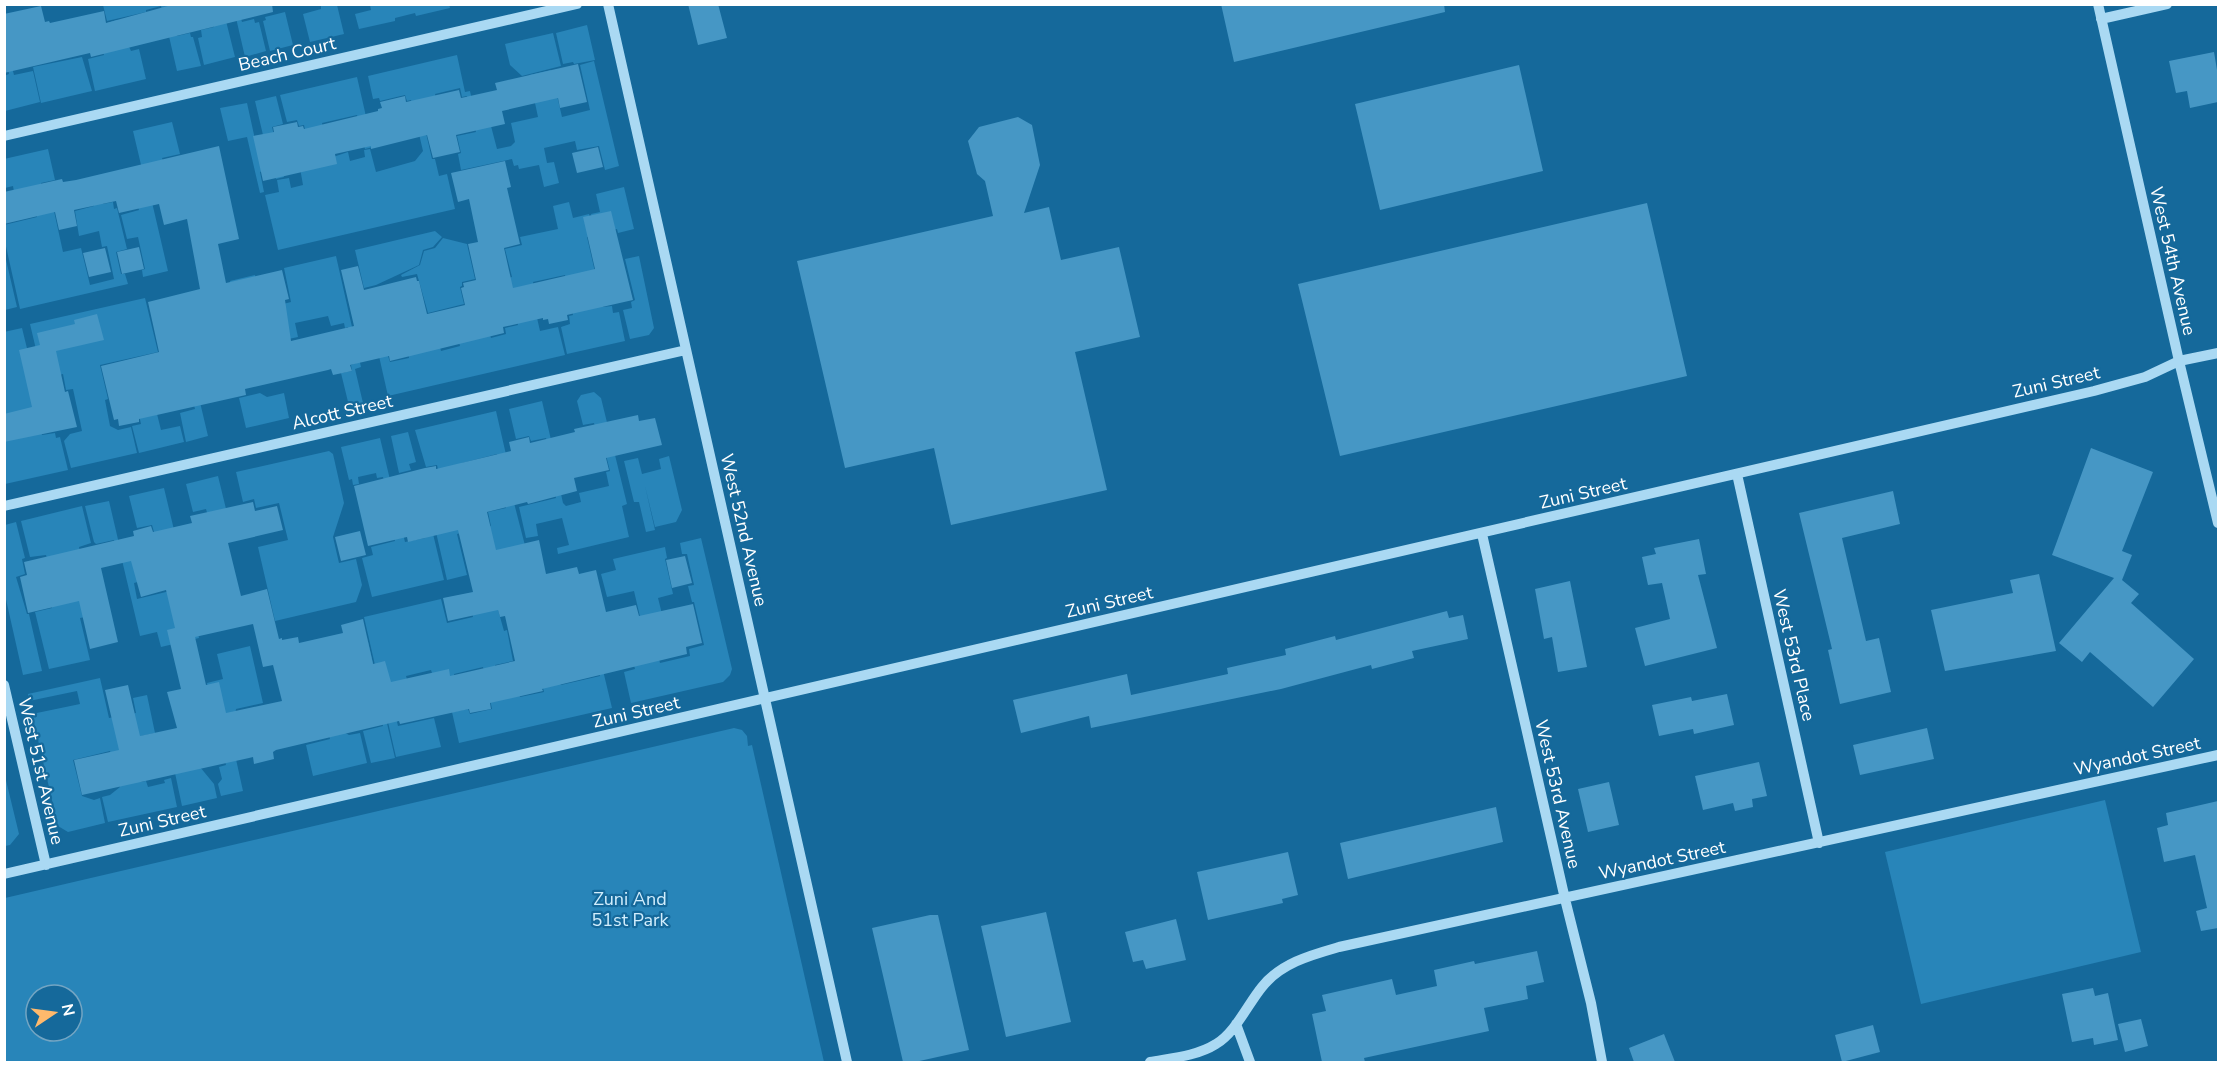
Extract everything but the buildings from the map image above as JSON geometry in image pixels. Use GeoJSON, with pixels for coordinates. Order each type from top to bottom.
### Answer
{"type":"FeatureCollection","features":[{"type":"Feature","properties":{"kind":"street","name":"Beach Court"},"geometry":{"type":"LineString","coordinates":[[4,136],[577,4]]}},
{"type":"Feature","properties":{"kind":"street","name":"West 52nd Avenue"},"geometry":{"type":"LineString","coordinates":[[608,4],[847,1062]]}},
{"type":"Feature","properties":{"kind":"street","name":"West 54th Avenue"},"geometry":{"type":"LineString","coordinates":[[2098,4],[2218,523]]}},
{"type":"Feature","properties":{"kind":"street"},"geometry":{"type":"LineString","coordinates":[[2101,19],[2167,4]]}},
{"type":"Feature","properties":{"kind":"street","name":"Alcott Street"},"geometry":{"type":"LineString","coordinates":[[4,506],[686,350]]}},
{"type":"Feature","properties":{"kind":"street","name":"Zuni Street"},"geometry":{"type":"LineString","coordinates":[[4,874],[2094,391],[2145,377],[2179,361],[2218,352]]}},
{"type":"Feature","properties":{"kind":"street","name":"West 53rd Place"},"geometry":{"type":"LineString","coordinates":[[1737,474],[1819,843]]}},
{"type":"Feature","properties":{"kind":"street","name":"West 53rd Avenue"},"geometry":{"type":"LineString","coordinates":[[1482,534],[1591,1003],[1602,1062]]}},
{"type":"Feature","properties":{"kind":"street","name":"West 51st Avenue"},"geometry":{"type":"LineString","coordinates":[[4,685],[46,865]]}},
{"type":"Feature","properties":{"kind":"street","name":"Wyandot Street"},"geometry":{"type":"LineString","coordinates":[[1150,1062],[1199,1052],[1218,1044],[1272,976],[1283,968],[1315,954],[1339,947],[2218,755]]}},
{"type":"Feature","properties":{"kind":"street"},"geometry":{"type":"LineString","coordinates":[[1236,1024],[1250,1062]]}},
{"type":"Feature","properties":{"kind":"green space"},"geometry":{"type":"Polygon","coordinates":[[[449,4],[450,8],[416,16],[415,13],[395,18],[395,21],[359,29],[355,14],[371,10],[370,5],[449,4]]]}},
{"type":"Feature","properties":{"kind":"green space"},"geometry":{"type":"Polygon","coordinates":[[[103,5],[170,5],[175,29],[167,30],[161,6],[107,21],[103,5]]]}},
{"type":"Feature","properties":{"kind":"green space"},"geometry":{"type":"Polygon","coordinates":[[[222,5],[235,57],[204,65],[198,38],[202,37],[201,30],[214,27],[211,14],[222,5]]]}},
{"type":"Feature","properties":{"kind":"green space"},"geometry":{"type":"Polygon","coordinates":[[[233,5],[237,5],[242,22],[254,19],[255,23],[259,22],[266,51],[245,57],[233,5]]]}},
{"type":"Feature","properties":{"kind":"green space"},"geometry":{"type":"Polygon","coordinates":[[[321,5],[337,5],[344,34],[310,42],[303,14],[321,9],[321,5]]]}},
{"type":"Feature","properties":{"kind":"green space"},"geometry":{"type":"Polygon","coordinates":[[[285,12],[293,45],[270,51],[263,21],[266,20],[265,17],[285,12]]]}},
{"type":"Feature","properties":{"kind":"green space"},"geometry":{"type":"Polygon","coordinates":[[[117,20],[131,51],[139,49],[146,79],[95,91],[88,59],[104,55],[102,48],[112,46],[107,23],[117,20]]]}},
{"type":"Feature","properties":{"kind":"green space"},"geometry":{"type":"Polygon","coordinates":[[[587,25],[595,60],[563,64],[556,33],[587,25]]]}},
{"type":"Feature","properties":{"kind":"green space"},"geometry":{"type":"Polygon","coordinates":[[[175,30],[177,36],[190,33],[193,37],[201,66],[177,71],[168,32],[175,30]]]}},
{"type":"Feature","properties":{"kind":"green space"},"geometry":{"type":"Polygon","coordinates":[[[553,33],[561,66],[522,76],[510,65],[505,44],[553,33]]]}},
{"type":"Feature","properties":{"kind":"green space"},"geometry":{"type":"Polygon","coordinates":[[[6,45],[14,75],[33,71],[40,102],[5,111],[4,76],[9,74],[5,54],[6,45]]]}},
{"type":"Feature","properties":{"kind":"green space"},"geometry":{"type":"Polygon","coordinates":[[[457,55],[465,92],[470,91],[478,128],[491,126],[497,149],[511,146],[515,142],[511,123],[538,117],[529,75],[551,70],[562,117],[590,110],[580,65],[594,61],[619,166],[605,170],[599,146],[577,150],[575,141],[544,148],[547,163],[554,162],[559,183],[544,187],[539,165],[519,169],[518,165],[514,166],[512,159],[461,170],[458,154],[461,153],[457,136],[476,132],[467,96],[462,97],[460,88],[435,94],[437,102],[423,120],[432,159],[435,159],[439,176],[447,174],[455,209],[278,250],[265,195],[279,192],[277,180],[289,178],[291,188],[303,185],[300,168],[348,152],[350,161],[365,157],[364,150],[370,149],[376,172],[415,161],[423,151],[411,100],[407,101],[405,95],[380,101],[379,98],[373,99],[368,76],[457,55]]]}},
{"type":"Feature","properties":{"kind":"green space"},"geometry":{"type":"Polygon","coordinates":[[[82,57],[92,91],[41,103],[33,67],[82,57]]]}},
{"type":"Feature","properties":{"kind":"green space"},"geometry":{"type":"Polygon","coordinates":[[[357,77],[373,147],[365,149],[357,115],[322,123],[330,157],[312,161],[304,125],[299,126],[297,120],[287,122],[280,95],[357,77]]]}},
{"type":"Feature","properties":{"kind":"green space"},"geometry":{"type":"Polygon","coordinates":[[[276,96],[283,124],[272,127],[284,177],[276,179],[274,168],[271,169],[255,101],[276,96]]]}},
{"type":"Feature","properties":{"kind":"green space"},"geometry":{"type":"Polygon","coordinates":[[[247,103],[262,171],[260,172],[264,192],[260,193],[247,137],[228,141],[220,108],[247,103]]]}},
{"type":"Feature","properties":{"kind":"green space"},"geometry":{"type":"Polygon","coordinates":[[[172,122],[180,154],[162,158],[164,164],[142,169],[133,131],[172,122]]]}},
{"type":"Feature","properties":{"kind":"green space"},"geometry":{"type":"Polygon","coordinates":[[[48,149],[55,180],[41,183],[45,203],[14,192],[13,186],[5,188],[4,159],[48,149]]]}},
{"type":"Feature","properties":{"kind":"green space"},"geometry":{"type":"Polygon","coordinates":[[[89,183],[103,204],[113,202],[114,209],[117,208],[127,249],[116,252],[121,274],[125,274],[128,284],[20,309],[5,242],[4,225],[37,217],[35,206],[52,202],[63,252],[81,248],[90,285],[114,279],[107,246],[102,247],[99,231],[79,236],[75,211],[94,206],[89,183]]]}},
{"type":"Feature","properties":{"kind":"green space"},"geometry":{"type":"Polygon","coordinates":[[[624,187],[634,229],[618,233],[617,229],[596,234],[591,214],[600,212],[596,194],[624,187]]]}},
{"type":"Feature","properties":{"kind":"green space"},"geometry":{"type":"Polygon","coordinates":[[[151,198],[168,271],[143,277],[142,270],[145,269],[138,237],[127,239],[121,215],[139,210],[138,207],[151,198]]]}},
{"type":"Feature","properties":{"kind":"green space"},"geometry":{"type":"Polygon","coordinates":[[[569,202],[573,218],[589,214],[594,235],[587,237],[603,307],[612,306],[613,313],[619,312],[625,341],[567,354],[561,327],[570,324],[569,316],[573,315],[565,275],[533,282],[535,291],[513,300],[508,278],[512,277],[505,249],[522,245],[520,237],[558,229],[553,206],[569,202]]]}},
{"type":"Feature","properties":{"kind":"green space"},"geometry":{"type":"Polygon","coordinates":[[[435,231],[442,237],[433,247],[423,250],[419,265],[376,285],[364,288],[355,250],[435,231]]]}},
{"type":"Feature","properties":{"kind":"green space"},"geometry":{"type":"Polygon","coordinates":[[[443,238],[467,244],[475,279],[462,282],[460,287],[464,304],[428,313],[417,274],[402,277],[401,275],[420,265],[424,251],[435,248],[443,238]]]}},
{"type":"Feature","properties":{"kind":"green space"},"geometry":{"type":"Polygon","coordinates":[[[4,251],[17,307],[5,310],[4,310],[4,251]]]}},
{"type":"Feature","properties":{"kind":"green space"},"geometry":{"type":"Polygon","coordinates":[[[336,256],[361,367],[355,369],[363,403],[349,406],[341,373],[352,371],[351,365],[356,363],[348,327],[345,328],[344,323],[331,326],[328,316],[295,323],[298,337],[245,348],[230,281],[255,275],[263,309],[291,302],[284,268],[336,256]]]}},
{"type":"Feature","properties":{"kind":"green space"},"geometry":{"type":"Polygon","coordinates":[[[639,256],[654,328],[649,335],[630,339],[623,310],[632,308],[631,302],[635,300],[625,259],[639,256]]]}},
{"type":"Feature","properties":{"kind":"green space"},"geometry":{"type":"Polygon","coordinates":[[[532,296],[540,331],[558,327],[565,355],[388,396],[374,334],[390,362],[409,358],[408,351],[440,347],[441,351],[460,346],[459,342],[489,332],[491,338],[506,334],[505,328],[518,325],[513,305],[532,296]]]}},
{"type":"Feature","properties":{"kind":"green space"},"geometry":{"type":"Polygon","coordinates":[[[145,298],[158,352],[100,365],[108,399],[105,400],[110,426],[118,430],[131,427],[137,453],[71,468],[64,441],[70,434],[82,431],[73,389],[66,390],[63,374],[43,379],[30,324],[145,298]]]}},
{"type":"Feature","properties":{"kind":"green space"},"geometry":{"type":"Polygon","coordinates":[[[22,328],[35,381],[33,398],[42,435],[55,433],[56,438],[60,437],[68,470],[5,484],[4,332],[22,328]]]}},
{"type":"Feature","properties":{"kind":"green space"},"geometry":{"type":"Polygon","coordinates":[[[186,343],[208,436],[186,442],[180,413],[195,409],[185,370],[186,343]]]}},
{"type":"Feature","properties":{"kind":"green space"},"geometry":{"type":"Polygon","coordinates":[[[594,392],[601,398],[627,504],[622,506],[629,537],[558,554],[557,548],[569,545],[562,518],[536,524],[538,536],[526,538],[519,507],[556,498],[554,487],[559,485],[563,503],[566,506],[581,502],[579,493],[609,486],[606,472],[610,471],[599,427],[595,427],[594,423],[583,425],[577,401],[581,395],[594,392]]]}},
{"type":"Feature","properties":{"kind":"green space"},"geometry":{"type":"Polygon","coordinates":[[[260,393],[267,397],[284,393],[289,418],[246,428],[239,398],[260,393]]]}},
{"type":"Feature","properties":{"kind":"green space"},"geometry":{"type":"Polygon","coordinates":[[[542,401],[558,470],[556,485],[546,438],[531,441],[529,436],[516,439],[509,409],[542,401]]]}},
{"type":"Feature","properties":{"kind":"green space"},"geometry":{"type":"Polygon","coordinates":[[[496,411],[516,498],[513,499],[529,561],[496,569],[486,528],[491,526],[488,512],[506,508],[497,454],[462,463],[468,487],[468,531],[457,534],[467,575],[447,580],[432,515],[445,500],[437,465],[426,467],[415,430],[496,411]]]}},
{"type":"Feature","properties":{"kind":"green space"},"geometry":{"type":"Polygon","coordinates":[[[157,414],[161,430],[180,426],[184,442],[139,453],[132,426],[141,424],[139,415],[157,414]]]}},
{"type":"Feature","properties":{"kind":"green space"},"geometry":{"type":"Polygon","coordinates":[[[408,432],[416,462],[409,464],[411,470],[399,473],[391,436],[408,432]]]}},
{"type":"Feature","properties":{"kind":"green space"},"geometry":{"type":"Polygon","coordinates":[[[380,438],[405,542],[425,538],[429,517],[444,580],[372,597],[362,558],[373,555],[371,547],[395,541],[392,528],[394,527],[383,477],[377,478],[376,473],[358,477],[359,484],[353,485],[352,479],[349,480],[341,447],[380,438]]]}},
{"type":"Feature","properties":{"kind":"green space"},"geometry":{"type":"Polygon","coordinates":[[[329,451],[333,454],[344,503],[333,537],[339,563],[356,559],[362,585],[356,602],[275,621],[258,547],[288,540],[279,503],[256,508],[254,499],[243,502],[236,472],[329,451]]]}},
{"type":"Feature","properties":{"kind":"green space"},"geometry":{"type":"Polygon","coordinates":[[[669,456],[682,510],[676,522],[655,527],[645,486],[655,530],[646,532],[639,502],[634,502],[624,461],[638,458],[642,474],[661,469],[659,459],[669,456]]]}},
{"type":"Feature","properties":{"kind":"green space"},"geometry":{"type":"Polygon","coordinates":[[[218,476],[228,517],[209,520],[206,509],[193,512],[186,484],[218,476]]]}},
{"type":"Feature","properties":{"kind":"green space"},"geometry":{"type":"Polygon","coordinates":[[[164,488],[175,534],[154,532],[152,525],[137,528],[129,496],[164,488]]]}},
{"type":"Feature","properties":{"kind":"green space"},"geometry":{"type":"Polygon","coordinates":[[[109,501],[120,548],[116,549],[114,540],[96,544],[94,542],[85,506],[109,501]]]}},
{"type":"Feature","properties":{"kind":"green space"},"geometry":{"type":"Polygon","coordinates":[[[82,506],[91,543],[79,547],[90,594],[99,614],[80,618],[90,660],[49,669],[35,612],[52,608],[47,558],[46,555],[30,557],[21,521],[82,506]]]}},
{"type":"Feature","properties":{"kind":"green space"},"geometry":{"type":"Polygon","coordinates":[[[16,522],[25,558],[22,559],[25,574],[16,577],[27,614],[29,614],[42,671],[23,675],[5,595],[5,525],[16,522]]]}},
{"type":"Feature","properties":{"kind":"green space"},"geometry":{"type":"Polygon","coordinates":[[[701,538],[732,669],[730,675],[723,682],[631,703],[624,672],[635,669],[633,661],[658,655],[660,663],[690,656],[689,649],[704,645],[688,586],[694,585],[687,554],[682,554],[680,543],[701,538]]]}},
{"type":"Feature","properties":{"kind":"green space"},"geometry":{"type":"Polygon","coordinates":[[[665,547],[667,558],[665,559],[673,594],[658,598],[663,618],[649,655],[634,591],[607,597],[601,574],[616,570],[613,559],[665,547]]]}},
{"type":"Feature","properties":{"kind":"green space"},"geometry":{"type":"Polygon","coordinates":[[[134,553],[141,581],[134,583],[137,599],[170,591],[194,617],[199,638],[161,647],[157,632],[140,636],[121,556],[134,553]]]}},
{"type":"Feature","properties":{"kind":"green space"},"geometry":{"type":"Polygon","coordinates":[[[493,592],[504,631],[507,630],[513,661],[495,665],[500,685],[488,688],[483,667],[454,674],[455,678],[435,682],[431,670],[406,676],[408,683],[389,688],[398,726],[434,718],[441,747],[396,757],[364,617],[441,599],[447,623],[473,617],[468,594],[493,592]]]}},
{"type":"Feature","properties":{"kind":"green space"},"geometry":{"type":"Polygon","coordinates":[[[367,637],[395,758],[371,763],[363,731],[383,726],[372,679],[367,637]]]}},
{"type":"Feature","properties":{"kind":"green space"},"geometry":{"type":"Polygon","coordinates":[[[596,641],[612,708],[459,743],[452,712],[468,709],[470,714],[492,709],[488,689],[516,683],[520,697],[544,692],[535,652],[561,685],[600,676],[593,642],[596,641]]]}},
{"type":"Feature","properties":{"kind":"green space"},"geometry":{"type":"Polygon","coordinates":[[[250,646],[263,703],[236,709],[232,741],[243,791],[221,796],[218,784],[222,779],[219,767],[226,765],[207,683],[223,679],[217,654],[250,646]]]}},
{"type":"Feature","properties":{"kind":"green space"},"geometry":{"type":"Polygon","coordinates":[[[100,678],[109,718],[136,713],[133,698],[147,695],[155,733],[132,738],[141,782],[146,781],[148,787],[165,783],[164,780],[171,778],[177,807],[108,822],[102,797],[110,795],[120,787],[110,751],[73,760],[82,796],[94,800],[100,798],[105,823],[68,832],[58,826],[32,714],[80,704],[77,691],[29,701],[28,694],[100,678]]]}},
{"type":"Feature","properties":{"kind":"green space"},"geometry":{"type":"Polygon","coordinates":[[[319,689],[340,730],[349,735],[360,733],[367,763],[313,776],[306,745],[330,739],[319,689]]]}},
{"type":"Feature","properties":{"kind":"green space","name":"Zuni And 51st Park"},"geometry":{"type":"Polygon","coordinates":[[[734,728],[742,730],[747,736],[748,746],[752,745],[824,1062],[5,1062],[5,898],[734,728]]]}},
{"type":"Feature","properties":{"kind":"green space"},"geometry":{"type":"Polygon","coordinates":[[[200,767],[214,784],[217,798],[182,806],[175,773],[200,767]]]}},
{"type":"Feature","properties":{"kind":"green space"},"geometry":{"type":"Polygon","coordinates":[[[4,772],[19,834],[10,845],[5,846],[4,772]]]}},
{"type":"Feature","properties":{"kind":"green space"},"geometry":{"type":"Polygon","coordinates":[[[2105,800],[2141,952],[1921,1004],[1885,852],[2105,800]]]}}]}
